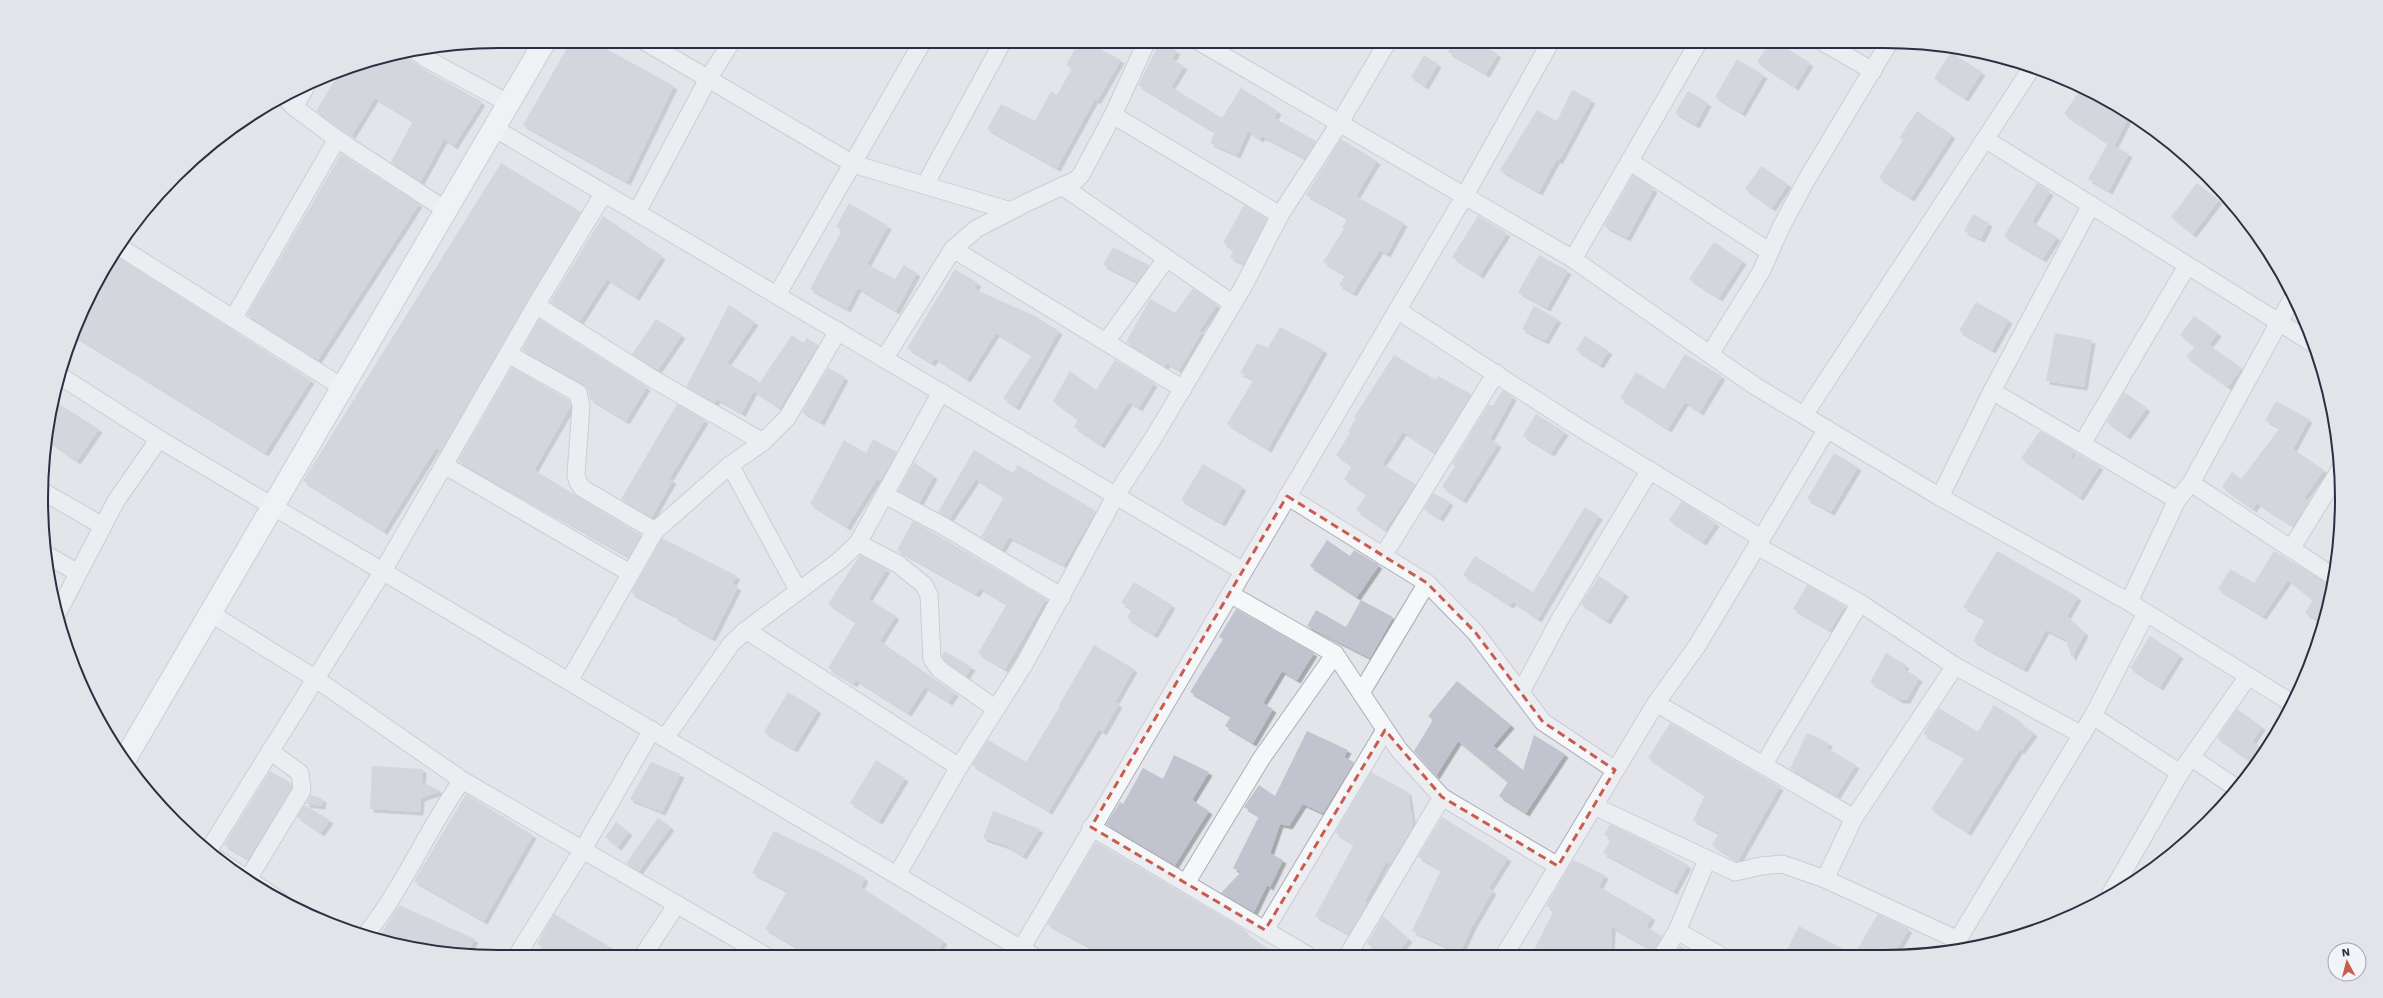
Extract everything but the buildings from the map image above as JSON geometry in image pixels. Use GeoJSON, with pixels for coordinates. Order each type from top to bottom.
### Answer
{"type":"FeatureCollection","features":[{"type":"Feature","properties":{"kind":"street"},"geometry":{"type":"LineString","coordinates":[[127,755],[541,48]]}},
{"type":"Feature","properties":{"kind":"street"},"geometry":{"type":"LineString","coordinates":[[656,48],[853,164],[1011,211]]}},
{"type":"Feature","properties":{"kind":"street"},"geometry":{"type":"LineString","coordinates":[[637,212],[708,79],[728,48]]}},
{"type":"Feature","properties":{"kind":"street"},"geometry":{"type":"LineString","coordinates":[[777,295],[853,164],[918,48]]}},
{"type":"Feature","properties":{"kind":"street"},"geometry":{"type":"LineString","coordinates":[[925,185],[999,48]]}},
{"type":"Feature","properties":{"kind":"street"},"geometry":{"type":"LineString","coordinates":[[884,359],[953,249],[976,230],[1011,211],[1076,180],[1082,175],[1113,115],[1145,48]]}},
{"type":"Feature","properties":{"kind":"street"},"geometry":{"type":"LineString","coordinates":[[1210,48],[1464,197],[1574,259],[1755,386],[1940,497],[2129,602],[2247,678],[2287,700]]}},
{"type":"Feature","properties":{"kind":"street"},"geometry":{"type":"LineString","coordinates":[[897,875],[959,768],[1025,663],[1116,495],[1183,389],[1233,304],[1280,215],[1339,124],[1384,48]]}},
{"type":"Feature","properties":{"kind":"street"},"geometry":{"type":"LineString","coordinates":[[1026,950],[1091,828],[1398,310],[1464,197],[1547,48]]}},
{"type":"Feature","properties":{"kind":"street"},"geometry":{"type":"LineString","coordinates":[[1574,259],[1695,48]]}},
{"type":"Feature","properties":{"kind":"street"},"geometry":{"type":"LineString","coordinates":[[1833,48],[1873,71]]}},
{"type":"Feature","properties":{"kind":"street"},"geometry":{"type":"LineString","coordinates":[[1710,354],[1761,272],[1807,179],[1886,48]]}},
{"type":"Feature","properties":{"kind":"street"},"geometry":{"type":"LineString","coordinates":[[424,55],[508,103]]}},
{"type":"Feature","properties":{"kind":"street"},"geometry":{"type":"LineString","coordinates":[[1804,415],[2029,72]]}},
{"type":"Feature","properties":{"kind":"street"},"geometry":{"type":"LineString","coordinates":[[289,102],[337,139],[446,210]]}},
{"type":"Feature","properties":{"kind":"street"},"geometry":{"type":"LineString","coordinates":[[1113,115],[1280,215]]}},
{"type":"Feature","properties":{"kind":"street"},"geometry":{"type":"LineString","coordinates":[[494,128],[1243,571]]}},
{"type":"Feature","properties":{"kind":"street"},"geometry":{"type":"LineString","coordinates":[[232,319],[337,139]]}},
{"type":"Feature","properties":{"kind":"street"},"geometry":{"type":"LineString","coordinates":[[1985,139],[2187,266],[2305,338]]}},
{"type":"Feature","properties":{"kind":"street"},"geometry":{"type":"LineString","coordinates":[[1630,161],[1770,252]]}},
{"type":"Feature","properties":{"kind":"street"},"geometry":{"type":"LineString","coordinates":[[1062,186],[1233,304]]}},
{"type":"Feature","properties":{"kind":"street"},"geometry":{"type":"LineString","coordinates":[[211,846],[383,571],[536,305],[604,193]]}},
{"type":"Feature","properties":{"kind":"street"},"geometry":{"type":"LineString","coordinates":[[1940,497],[1992,391],[2091,205]]}},
{"type":"Feature","properties":{"kind":"street"},"geometry":{"type":"LineString","coordinates":[[123,249],[342,387]]}},
{"type":"Feature","properties":{"kind":"street"},"geometry":{"type":"LineString","coordinates":[[953,249],[1183,389]]}},
{"type":"Feature","properties":{"kind":"street"},"geometry":{"type":"LineString","coordinates":[[1106,342],[1166,259]]}},
{"type":"Feature","properties":{"kind":"street"},"geometry":{"type":"LineString","coordinates":[[2082,444],[2187,266]]}},
{"type":"Feature","properties":{"kind":"street"},"geometry":{"type":"LineString","coordinates":[[2129,602],[2177,500],[2191,483],[2289,303]]}},
{"type":"Feature","properties":{"kind":"street"},"geometry":{"type":"LineString","coordinates":[[536,305],[653,378],[763,442]]}},
{"type":"Feature","properties":{"kind":"street"},"geometry":{"type":"LineString","coordinates":[[1398,310],[1496,374],[1650,470],[1759,542],[1860,603],[1955,666],[2082,735]]}},
{"type":"Feature","properties":{"kind":"street"},"geometry":{"type":"LineString","coordinates":[[569,681],[655,531],[730,465],[763,442],[787,418],[838,332]]}},
{"type":"Feature","properties":{"kind":"street"},"geometry":{"type":"LineString","coordinates":[[508,354],[578,393],[581,406],[576,475],[582,488],[655,531]]}},
{"type":"Feature","properties":{"kind":"street"},"geometry":{"type":"LineString","coordinates":[[1383,556],[1496,374]]}},
{"type":"Feature","properties":{"kind":"street"},"geometry":{"type":"LineString","coordinates":[[64,379],[159,438],[897,875],[1019,950]]}},
{"type":"Feature","properties":{"kind":"street"},"geometry":{"type":"LineString","coordinates":[[1992,391],[2177,500]]}},
{"type":"Feature","properties":{"kind":"street"},"geometry":{"type":"LineString","coordinates":[[520,950],[582,851],[658,734],[731,644],[746,630],[798,590],[839,561],[858,543],[941,392]]}},
{"type":"Feature","properties":{"kind":"street"},"geometry":{"type":"LineString","coordinates":[[1507,950],[1656,703],[1698,646],[1827,428]]}},
{"type":"Feature","properties":{"kind":"street"},"geometry":{"type":"LineString","coordinates":[[61,606],[116,501],[159,438]]}},
{"type":"Feature","properties":{"kind":"street"},"geometry":{"type":"LineString","coordinates":[[444,465],[630,573]]}},
{"type":"Feature","properties":{"kind":"street"},"geometry":{"type":"LineString","coordinates":[[730,465],[798,590]]}},
{"type":"Feature","properties":{"kind":"street"},"geometry":{"type":"LineString","coordinates":[[1521,692],[1560,619],[1650,470]]}},
{"type":"Feature","properties":{"kind":"street"},"geometry":{"type":"LineString","coordinates":[[2292,549],[2334,479]]}},
{"type":"Feature","properties":{"kind":"street"},"geometry":{"type":"LineString","coordinates":[[2191,483],[2328,573]]}},
{"type":"Feature","properties":{"kind":"street"},"geometry":{"type":"LineString","coordinates":[[48,495],[103,526]]}},
{"type":"Feature","properties":{"kind":"street"},"geometry":{"type":"LineString","coordinates":[[885,495],[945,527],[1062,597]]}},
{"type":"Feature","properties":{"kind":"street"},"geometry":{"type":"LineString","coordinates":[[1287,496],[1427,583],[1475,632],[1543,722],[1615,770]]}},
{"type":"Feature","properties":{"kind":"street"},"geometry":{"type":"LineString","coordinates":[[858,543],[898,564],[924,585],[930,595],[932,659],[939,669],[996,709]]}},
{"type":"Feature","properties":{"kind":"street"},"geometry":{"type":"LineString","coordinates":[[52,558],[78,573]]}},
{"type":"Feature","properties":{"kind":"street"},"geometry":{"type":"LineString","coordinates":[[1361,693],[1427,583]]}},
{"type":"Feature","properties":{"kind":"street"},"geometry":{"type":"LineString","coordinates":[[1230,594],[1335,654],[1399,750],[1442,797],[1558,866]]}},
{"type":"Feature","properties":{"kind":"street"},"geometry":{"type":"LineString","coordinates":[[1764,764],[1860,603]]}},
{"type":"Feature","properties":{"kind":"street"},"geometry":{"type":"LineString","coordinates":[[210,613],[316,679],[462,780],[582,851],[677,904],[752,950]]}},
{"type":"Feature","properties":{"kind":"street"},"geometry":{"type":"LineString","coordinates":[[1956,944],[2093,716],[2146,613]]}},
{"type":"Feature","properties":{"kind":"street"},"geometry":{"type":"LineString","coordinates":[[746,630],[959,768]]}},
{"type":"Feature","properties":{"kind":"street"},"geometry":{"type":"LineString","coordinates":[[1186,883],[1261,759],[1335,654]]}},
{"type":"Feature","properties":{"kind":"street"},"geometry":{"type":"LineString","coordinates":[[1826,879],[1854,818],[1955,666]]}},
{"type":"Feature","properties":{"kind":"street"},"geometry":{"type":"LineString","coordinates":[[2114,887],[2180,773],[2247,678]]}},
{"type":"Feature","properties":{"kind":"street"},"geometry":{"type":"LineString","coordinates":[[1656,703],[1764,764],[1854,818]]}},
{"type":"Feature","properties":{"kind":"street"},"geometry":{"type":"LineString","coordinates":[[2093,716],[2180,773]]}},
{"type":"Feature","properties":{"kind":"street"},"geometry":{"type":"LineString","coordinates":[[1265,930],[1385,730]]}},
{"type":"Feature","properties":{"kind":"street"},"geometry":{"type":"LineString","coordinates":[[250,875],[302,790],[300,773],[270,751]]}},
{"type":"Feature","properties":{"kind":"street"},"geometry":{"type":"LineString","coordinates":[[2192,758],[2232,785]]}},
{"type":"Feature","properties":{"kind":"street"},"geometry":{"type":"LineString","coordinates":[[369,931],[378,919],[444,806],[462,780]]}},
{"type":"Feature","properties":{"kind":"street"},"geometry":{"type":"LineString","coordinates":[[1351,950],[1442,797]]}},
{"type":"Feature","properties":{"kind":"street"},"geometry":{"type":"LineString","coordinates":[[1594,806],[1735,872],[1761,866],[1782,864],[1826,879],[1952,944]]}},
{"type":"Feature","properties":{"kind":"street"},"geometry":{"type":"LineString","coordinates":[[1091,828],[1299,950]]}},
{"type":"Feature","properties":{"kind":"street"},"geometry":{"type":"LineString","coordinates":[[1665,950],[1677,931],[1707,860]]}},
{"type":"Feature","properties":{"kind":"street"},"geometry":{"type":"LineString","coordinates":[[647,950],[677,904]]}},
{"type":"Feature","properties":{"kind":"street"},"geometry":{"type":"LineString","coordinates":[[1677,931],[1711,950]]}},
{"type":"Feature","properties":{"kind":"highlighted area"},"geometry":{"type":"Polygon","coordinates":[[[1287,496],[1427,583],[1475,632],[1543,722],[1615,770],[1558,866],[1442,797],[1385,730],[1265,930],[1091,827],[1287,496]]]}}]}
